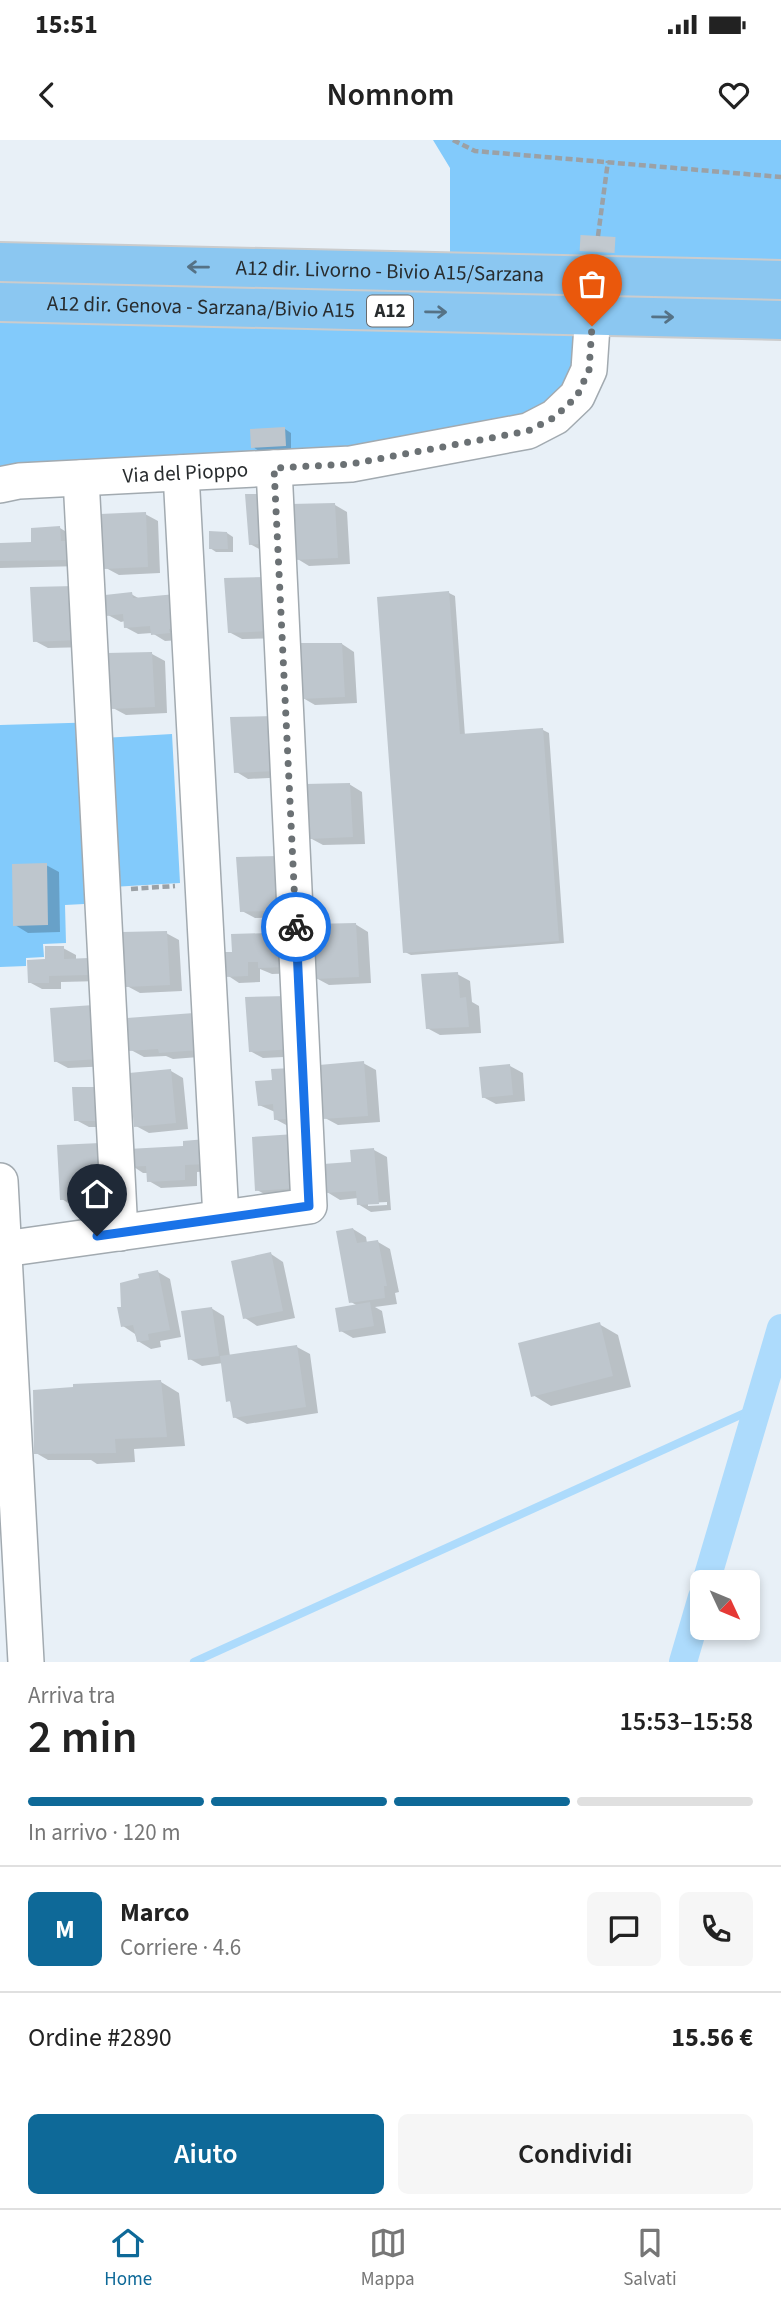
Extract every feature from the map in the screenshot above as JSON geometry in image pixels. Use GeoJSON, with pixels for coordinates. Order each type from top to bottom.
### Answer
{"type":"FeatureCollection","features":[{"type":"Feature","properties":{"kind":"highway","name":"A12 dir. Livorno - Bivio A15/Sarzana"},"geometry":{"type":"LineString","coordinates":[[0,262],[781,280]]}},
{"type":"Feature","properties":{"kind":"highway","name":"A12 dir. Genova - Sarzana/Bivio A15"},"geometry":{"type":"LineString","coordinates":[[0,302],[781,320]]}},
{"type":"Feature","properties":{"kind":"street","name":"Via del Pioppo"},"geometry":{"type":"LineString","coordinates":[[0,485],[19,481],[351,464],[528,431],[555,417],[577,396],[589,370],[592,326]]}},
{"type":"Feature","properties":{"kind":"street"},"geometry":{"type":"LineString","coordinates":[[4,1249],[309,1206],[274,468]]}},
{"type":"Feature","properties":{"kind":"street"},"geometry":{"type":"LineString","coordinates":[[181,473],[221,1218]]}},
{"type":"Feature","properties":{"kind":"street"},"geometry":{"type":"LineString","coordinates":[[80,478],[120,1233]]}},
{"type":"Feature","properties":{"kind":"street"},"geometry":{"type":"LineString","coordinates":[[0,1181],[26,1662]]}},
{"type":"Feature","properties":{"kind":"path"},"geometry":{"type":"LineString","coordinates":[[453,140],[475,151],[781,177]]}},
{"type":"Feature","properties":{"kind":"path"},"geometry":{"type":"LineString","coordinates":[[598,236],[608,161]]}},
{"type":"Feature","properties":{"kind":"path"},"geometry":{"type":"LineString","coordinates":[[102,891],[203,885]]}},
{"type":"Feature","properties":{"kind":"shaded area"},"geometry":{"type":"Polygon","coordinates":[[[433,140],[781,140],[781,271],[450,263],[450,168],[433,140]]]}},
{"type":"Feature","properties":{"kind":"shaded area"},"geometry":{"type":"Polygon","coordinates":[[[0,313],[592,326],[589,370],[528,431],[0,479],[0,313]]]}},
{"type":"Feature","properties":{"kind":"shaded area"},"geometry":{"type":"Polygon","coordinates":[[[103,722],[103,738],[172,734],[180,883],[112,887],[103,903],[65,905],[66,943],[43,944],[44,957],[26,958],[26,966],[0,967],[0,725],[103,722]]]}},
{"type":"Feature","properties":{"kind":"building"},"geometry":{"type":"Polygon","coordinates":[[[285,427],[286,446],[251,448],[250,429],[285,427]]]}},
{"type":"Feature","properties":{"kind":"building"},"geometry":{"type":"Polygon","coordinates":[[[245,494],[264,494],[266,543],[249,545],[245,494]]]}},
{"type":"Feature","properties":{"kind":"building"},"geometry":{"type":"Polygon","coordinates":[[[335,503],[338,558],[294,560],[290,504],[335,503]]]}},
{"type":"Feature","properties":{"kind":"building"},"geometry":{"type":"Polygon","coordinates":[[[146,512],[148,567],[104,569],[100,514],[146,512]]]}},
{"type":"Feature","properties":{"kind":"building"},"geometry":{"type":"Polygon","coordinates":[[[60,526],[61,541],[70,541],[70,560],[0,561],[0,543],[31,542],[31,528],[60,526]]]}},
{"type":"Feature","properties":{"kind":"building"},"geometry":{"type":"Polygon","coordinates":[[[209,531],[227,532],[228,549],[209,549],[209,531]]]}},
{"type":"Feature","properties":{"kind":"building"},"geometry":{"type":"Polygon","coordinates":[[[269,577],[271,631],[228,633],[224,578],[269,577]]]}},
{"type":"Feature","properties":{"kind":"building"},"geometry":{"type":"Polygon","coordinates":[[[75,586],[77,640],[33,642],[30,587],[75,586]]]}},
{"type":"Feature","properties":{"kind":"building"},"geometry":{"type":"Polygon","coordinates":[[[449,591],[460,734],[543,728],[559,941],[403,953],[377,597],[449,591]]]}},
{"type":"Feature","properties":{"kind":"building"},"geometry":{"type":"Polygon","coordinates":[[[132,592],[133,598],[176,594],[178,629],[169,629],[170,633],[151,635],[150,626],[124,628],[123,614],[106,616],[105,595],[132,592]]]}},
{"type":"Feature","properties":{"kind":"building"},"geometry":{"type":"Polygon","coordinates":[[[297,643],[342,643],[345,697],[301,699],[297,643]]]}},
{"type":"Feature","properties":{"kind":"building"},"geometry":{"type":"Polygon","coordinates":[[[152,652],[155,707],[111,709],[107,653],[152,652]]]}},
{"type":"Feature","properties":{"kind":"building"},"geometry":{"type":"Polygon","coordinates":[[[275,716],[277,771],[234,773],[230,717],[275,716]]]}},
{"type":"Feature","properties":{"kind":"building"},"geometry":{"type":"Polygon","coordinates":[[[350,783],[353,837],[309,839],[305,784],[350,783]]]}},
{"type":"Feature","properties":{"kind":"building"},"geometry":{"type":"Polygon","coordinates":[[[281,856],[285,910],[240,912],[236,857],[281,856]]]}},
{"type":"Feature","properties":{"kind":"building"},"geometry":{"type":"Polygon","coordinates":[[[47,863],[48,925],[13,926],[12,864],[47,863]]]}},
{"type":"Feature","properties":{"kind":"building"},"geometry":{"type":"Polygon","coordinates":[[[356,923],[359,977],[315,979],[311,924],[356,923]]]}},
{"type":"Feature","properties":{"kind":"building"},"geometry":{"type":"Polygon","coordinates":[[[167,931],[170,985],[126,987],[122,932],[167,931]]]}},
{"type":"Feature","properties":{"kind":"building"},"geometry":{"type":"Polygon","coordinates":[[[270,933],[271,953],[288,953],[288,967],[258,968],[258,962],[248,962],[248,976],[225,977],[224,952],[232,952],[231,934],[270,933]]]}},
{"type":"Feature","properties":{"kind":"building"},"geometry":{"type":"Polygon","coordinates":[[[45,946],[64,946],[64,959],[89,958],[89,975],[49,976],[49,983],[28,983],[27,960],[45,959],[45,946]]]}},
{"type":"Feature","properties":{"kind":"building"},"geometry":{"type":"Polygon","coordinates":[[[458,972],[460,998],[466,997],[469,1027],[426,1029],[421,974],[458,972]]]}},
{"type":"Feature","properties":{"kind":"building"},"geometry":{"type":"Polygon","coordinates":[[[288,996],[292,1049],[249,1052],[245,997],[288,996]]]}},
{"type":"Feature","properties":{"kind":"building"},"geometry":{"type":"Polygon","coordinates":[[[94,1005],[98,1059],[54,1062],[50,1008],[94,1005]]]}},
{"type":"Feature","properties":{"kind":"building"},"geometry":{"type":"Polygon","coordinates":[[[194,1013],[200,1050],[159,1053],[158,1049],[129,1051],[127,1018],[194,1013]]]}},
{"type":"Feature","properties":{"kind":"building"},"geometry":{"type":"Polygon","coordinates":[[[364,1061],[368,1116],[323,1119],[319,1065],[364,1061]]]}},
{"type":"Feature","properties":{"kind":"building"},"geometry":{"type":"Polygon","coordinates":[[[510,1064],[513,1095],[482,1098],[479,1067],[510,1064]]]}},
{"type":"Feature","properties":{"kind":"building"},"geometry":{"type":"Polygon","coordinates":[[[293,1068],[297,1118],[274,1120],[273,1104],[258,1106],[255,1081],[272,1080],[271,1069],[293,1068]]]}},
{"type":"Feature","properties":{"kind":"building"},"geometry":{"type":"Polygon","coordinates":[[[171,1069],[176,1123],[134,1127],[129,1073],[171,1069]]]}},
{"type":"Feature","properties":{"kind":"building"},"geometry":{"type":"Polygon","coordinates":[[[72,1087],[100,1087],[102,1121],[74,1121],[72,1087]]]}},
{"type":"Feature","properties":{"kind":"building"},"geometry":{"type":"Polygon","coordinates":[[[295,1134],[298,1188],[255,1191],[252,1137],[295,1134]]]}},
{"type":"Feature","properties":{"kind":"building"},"geometry":{"type":"Polygon","coordinates":[[[206,1139],[208,1164],[185,1165],[185,1180],[147,1182],[146,1166],[129,1167],[128,1149],[183,1146],[183,1141],[206,1139]]]}},
{"type":"Feature","properties":{"kind":"building"},"geometry":{"type":"Polygon","coordinates":[[[100,1143],[103,1198],[60,1200],[57,1145],[100,1143]]]}},
{"type":"Feature","properties":{"kind":"building"},"geometry":{"type":"Polygon","coordinates":[[[374,1148],[379,1204],[357,1205],[356,1191],[325,1193],[323,1164],[351,1162],[350,1150],[374,1148]]]}},
{"type":"Feature","properties":{"kind":"building"},"geometry":{"type":"Polygon","coordinates":[[[353,1228],[357,1243],[378,1240],[387,1286],[384,1286],[385,1298],[349,1303],[336,1231],[353,1228]]]}},
{"type":"Feature","properties":{"kind":"building"},"geometry":{"type":"Polygon","coordinates":[[[271,1252],[283,1311],[243,1319],[231,1261],[271,1252]]]}},
{"type":"Feature","properties":{"kind":"building"},"geometry":{"type":"Polygon","coordinates":[[[158,1270],[170,1330],[148,1334],[149,1340],[137,1342],[133,1325],[121,1327],[117,1307],[121,1307],[120,1283],[139,1278],[138,1274],[158,1270]]]}},
{"type":"Feature","properties":{"kind":"building"},"geometry":{"type":"Polygon","coordinates":[[[370,1302],[374,1326],[339,1332],[335,1308],[370,1302]]]}},
{"type":"Feature","properties":{"kind":"building"},"geometry":{"type":"Polygon","coordinates":[[[212,1307],[219,1356],[188,1360],[181,1311],[212,1307]]]}},
{"type":"Feature","properties":{"kind":"building"},"geometry":{"type":"Polygon","coordinates":[[[600,1322],[613,1376],[531,1397],[518,1343],[600,1322]]]}},
{"type":"Feature","properties":{"kind":"building"},"geometry":{"type":"Polygon","coordinates":[[[297,1345],[306,1407],[233,1418],[230,1401],[226,1402],[220,1356],[297,1345]]]}},
{"type":"Feature","properties":{"kind":"building"},"geometry":{"type":"Polygon","coordinates":[[[161,1380],[167,1437],[115,1439],[116,1453],[34,1454],[33,1390],[73,1387],[73,1384],[161,1380]]]}},
{"type":"Feature","properties":{"kind":"waterway"},"geometry":{"type":"LineString","coordinates":[[710,1570],[781,1328]]}},
{"type":"Feature","properties":{"kind":"waterway"},"geometry":{"type":"LineString","coordinates":[[194,1662],[758,1407]]}},
{"type":"Feature","properties":{"kind":"waterway"},"geometry":{"type":"LineString","coordinates":[[683,1662],[690,1638]]}},
{"type":"Feature","properties":{"kind":"tunnel"},"geometry":{"type":"LineString","coordinates":[[594,305],[598,236]]}},
{"type":"Feature","properties":{"kind":"way so far"},"geometry":{"type":"LineString","coordinates":[[296,927],[274,468],[351,464],[528,431],[555,417],[577,396],[589,370],[592,326]]}},
{"type":"Feature","properties":{"kind":"route"},"geometry":{"type":"LineString","coordinates":[[97,1236],[309,1206],[296,927]]}}]}
